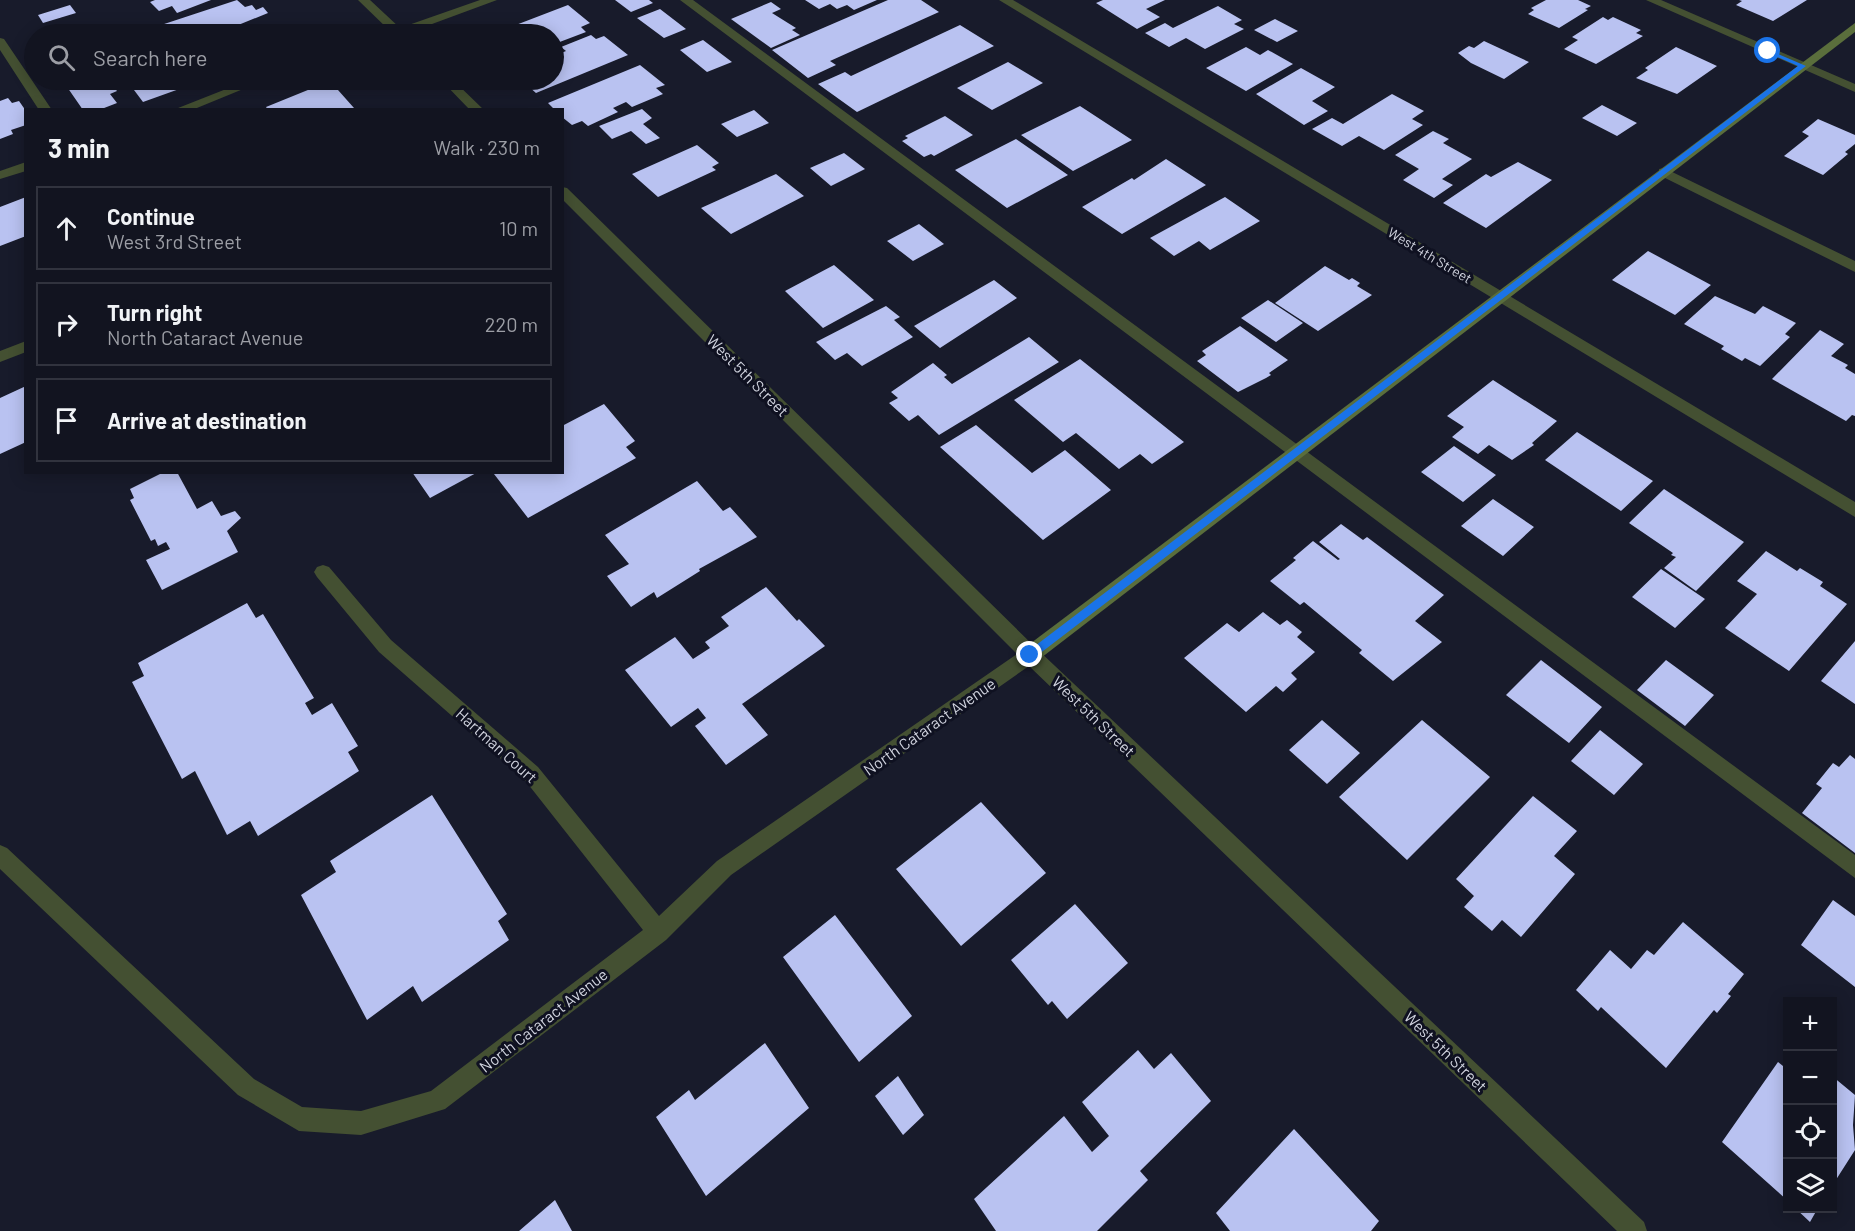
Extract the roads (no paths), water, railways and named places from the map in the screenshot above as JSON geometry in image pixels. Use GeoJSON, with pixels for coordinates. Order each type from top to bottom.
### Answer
{"type":"FeatureCollection","features":[{"type":"Feature","properties":{"kind":"street"},"geometry":{"type":"LineString","coordinates":[[364,0],[388,24]]}},
{"type":"Feature","properties":{"kind":"street"},"geometry":{"type":"LineString","coordinates":[[425,24],[491,0]]}},
{"type":"Feature","properties":{"kind":"street"},"geometry":{"type":"LineString","coordinates":[[686,0],[1855,868]]}},
{"type":"Feature","properties":{"kind":"street","name":"West 4th Street"},"geometry":{"type":"LineString","coordinates":[[1005,0],[1855,510]]}},
{"type":"Feature","properties":{"kind":"street"},"geometry":{"type":"LineString","coordinates":[[1652,0],[1855,88]]}},
{"type":"Feature","properties":{"kind":"street","name":"North Cataract Avenue"},"geometry":{"type":"LineString","coordinates":[[0,855],[246,1087],[299,1119],[361,1123],[437,1101],[658,932],[724,868],[1030,655],[1855,26]]}},
{"type":"Feature","properties":{"kind":"street"},"geometry":{"type":"LineString","coordinates":[[0,41],[24,77]]}},
{"type":"Feature","properties":{"kind":"street"},"geometry":{"type":"LineString","coordinates":[[33,90],[45,108]]}},
{"type":"Feature","properties":{"kind":"street"},"geometry":{"type":"LineString","coordinates":[[184,108],[233,90]]}},
{"type":"Feature","properties":{"kind":"street"},"geometry":{"type":"LineString","coordinates":[[457,90],[476,108]]}},
{"type":"Feature","properties":{"kind":"street"},"geometry":{"type":"LineString","coordinates":[[0,175],[24,167]]}},
{"type":"Feature","properties":{"kind":"street"},"geometry":{"type":"LineString","coordinates":[[1664,171],[1855,267]]}},
{"type":"Feature","properties":{"kind":"street","name":"West 5th Street"},"geometry":{"type":"LineString","coordinates":[[564,193],[1030,655],[1635,1231]]}},
{"type":"Feature","properties":{"kind":"street"},"geometry":{"type":"LineString","coordinates":[[0,357],[24,347]]}},
{"type":"Feature","properties":{"kind":"street","name":"Hartman Court"},"geometry":{"type":"LineString","coordinates":[[323,572],[385,646],[531,773],[658,932]]}}]}
